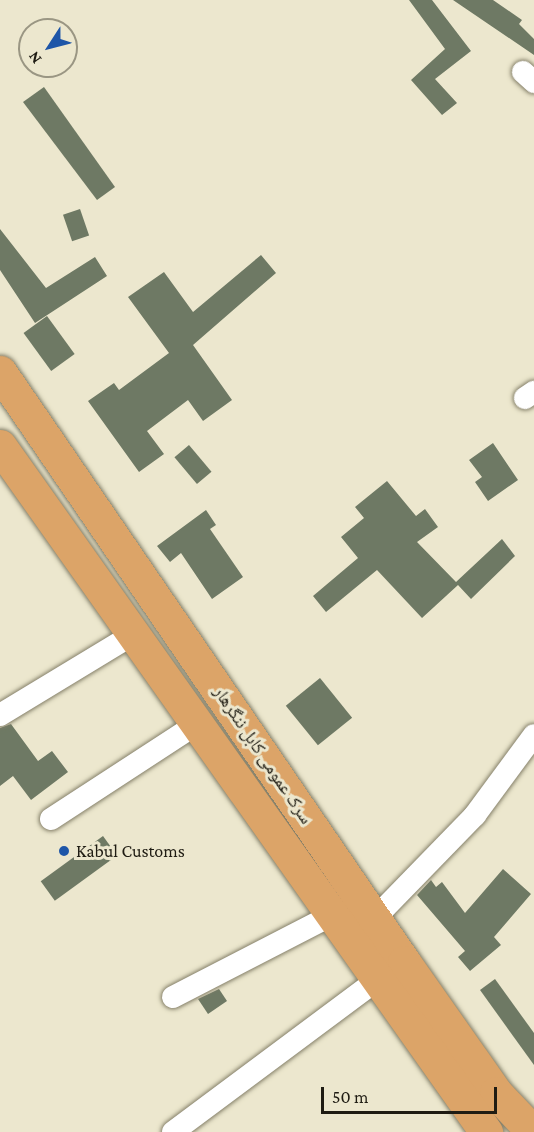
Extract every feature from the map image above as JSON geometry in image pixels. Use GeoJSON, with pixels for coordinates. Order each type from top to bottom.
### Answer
{"type":"FeatureCollection","features":[{"type":"Feature","properties":{"kind":"highway","name":"سرک عمومی کابل ننگرهار"},"geometry":{"type":"LineString","coordinates":[[0,372],[404,962],[496,1093],[533,1132]]}},
{"type":"Feature","properties":{"kind":"highway","name":"سرک عمومی کابل ننگرهار"},"geometry":{"type":"LineString","coordinates":[[0,446],[198,723],[376,980],[486,1132]]}},
{"type":"Feature","properties":{"kind":"street"},"geometry":{"type":"LineString","coordinates":[[0,715],[134,634]]}},
{"type":"Feature","properties":{"kind":"street"},"geometry":{"type":"LineString","coordinates":[[51,819],[198,723]]}},
{"type":"Feature","properties":{"kind":"street"},"geometry":{"type":"LineString","coordinates":[[375,918],[475,815],[534,735]]}},
{"type":"Feature","properties":{"kind":"street"},"geometry":{"type":"LineString","coordinates":[[173,997],[213,973],[332,915]]}},
{"type":"Feature","properties":{"kind":"street"},"geometry":{"type":"LineString","coordinates":[[173,1132],[376,980],[404,962]]}},
{"type":"Feature","properties":{"kind":"building"},"geometry":{"type":"Polygon","coordinates":[[[409,0],[432,0],[471,51],[435,79],[457,103],[442,115],[411,80],[445,49],[409,0]]]}},
{"type":"Feature","properties":{"kind":"building"},"geometry":{"type":"Polygon","coordinates":[[[453,0],[493,0],[522,20],[519,24],[534,39],[534,55],[453,0]]]}},
{"type":"Feature","properties":{"kind":"building"},"geometry":{"type":"Polygon","coordinates":[[[44,87],[115,187],[97,200],[23,102],[44,87]]]}},
{"type":"Feature","properties":{"kind":"building"},"geometry":{"type":"Polygon","coordinates":[[[80,209],[89,235],[72,241],[63,215],[80,209]]]}},
{"type":"Feature","properties":{"kind":"building"},"geometry":{"type":"Polygon","coordinates":[[[0,229],[46,288],[95,257],[107,276],[35,323],[0,270],[0,229]]]}},
{"type":"Feature","properties":{"kind":"building"},"geometry":{"type":"Polygon","coordinates":[[[261,255],[276,273],[193,345],[232,400],[203,421],[188,400],[147,431],[164,454],[139,472],[88,401],[114,383],[119,390],[169,353],[128,297],[164,272],[193,312],[261,255]]]}},
{"type":"Feature","properties":{"kind":"building"},"geometry":{"type":"Polygon","coordinates":[[[47,316],[75,354],[51,371],[24,333],[47,316]]]}},
{"type":"Feature","properties":{"kind":"building"},"geometry":{"type":"Polygon","coordinates":[[[493,443],[518,480],[488,501],[475,482],[482,477],[469,460],[493,443]]]}},
{"type":"Feature","properties":{"kind":"building"},"geometry":{"type":"Polygon","coordinates":[[[189,445],[211,472],[197,484],[174,457],[189,445]]]}},
{"type":"Feature","properties":{"kind":"building"},"geometry":{"type":"Polygon","coordinates":[[[387,481],[416,516],[425,509],[438,527],[417,542],[456,582],[502,539],[515,556],[471,599],[458,585],[422,618],[377,570],[326,612],[313,596],[358,558],[341,537],[364,518],[355,507],[387,481]]]}},
{"type":"Feature","properties":{"kind":"building"},"geometry":{"type":"Polygon","coordinates":[[[206,510],[216,525],[210,529],[243,577],[212,599],[181,553],[170,562],[157,546],[206,510]]]}},
{"type":"Feature","properties":{"kind":"building"},"geometry":{"type":"Polygon","coordinates":[[[320,678],[352,718],[318,745],[286,706],[320,678]]]}},
{"type":"Feature","properties":{"kind":"building"},"geometry":{"type":"Polygon","coordinates":[[[11,724],[38,761],[52,751],[68,772],[31,800],[13,776],[0,786],[0,728],[11,724]]]}},
{"type":"Feature","properties":{"kind":"building"},"geometry":{"type":"Polygon","coordinates":[[[103,836],[117,855],[55,901],[41,881],[103,836]]]}},
{"type":"Feature","properties":{"kind":"building"},"geometry":{"type":"Polygon","coordinates":[[[503,869],[531,894],[494,937],[501,945],[470,971],[458,957],[465,951],[417,895],[431,880],[436,887],[442,882],[465,913],[503,869]]]}},
{"type":"Feature","properties":{"kind":"building"},"geometry":{"type":"Polygon","coordinates":[[[495,979],[534,1033],[534,1065],[480,990],[495,979]]]}},
{"type":"Feature","properties":{"kind":"building"},"geometry":{"type":"Polygon","coordinates":[[[219,989],[227,1001],[208,1014],[198,999],[219,989]]]}},
{"type":"Feature","properties":{"kind":"place","name":"Kabul Customs"},"geometry":{"type":"Point","coordinates":[64,851]}}]}
